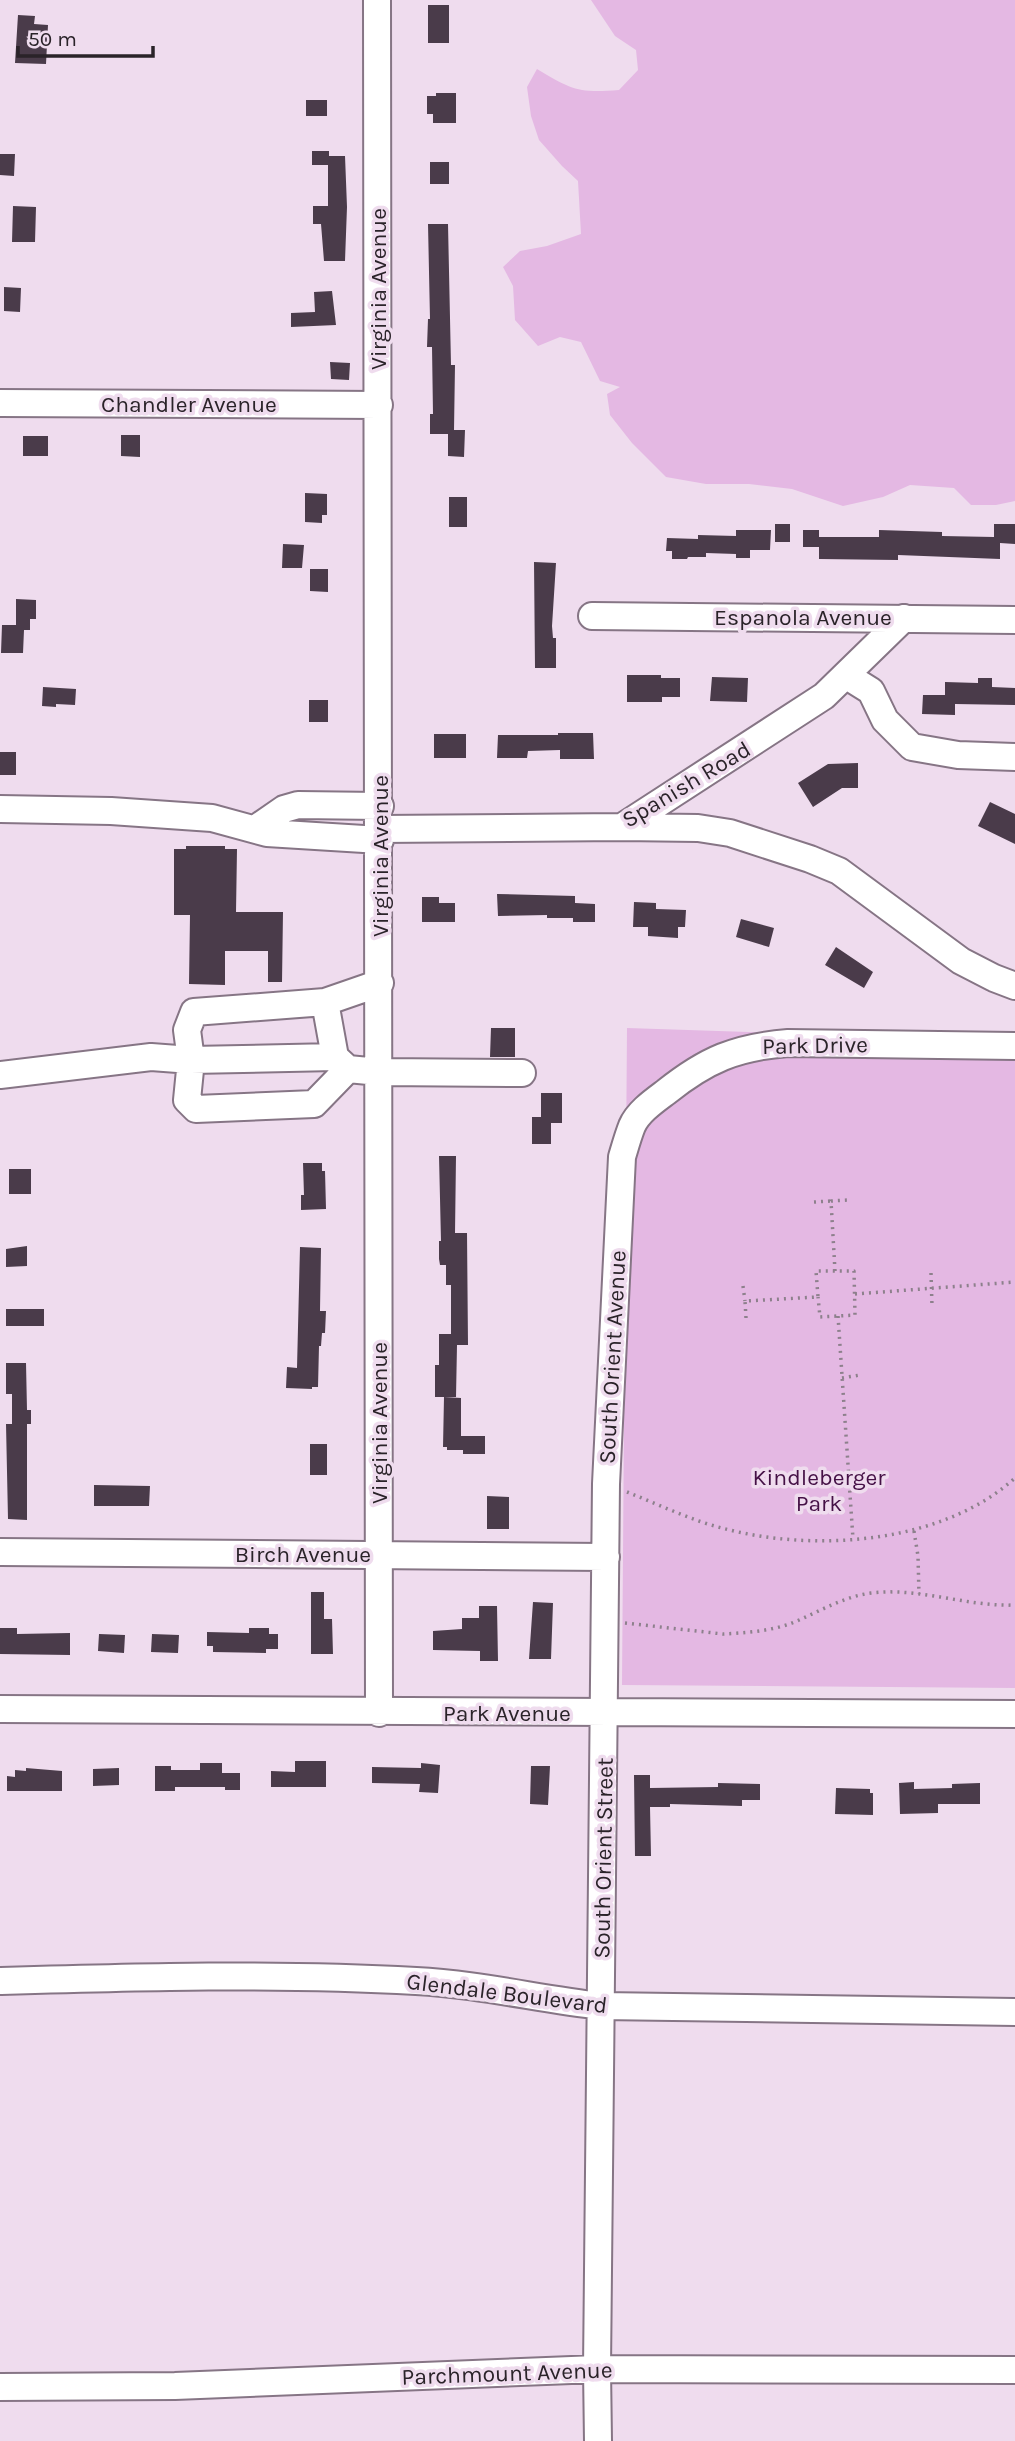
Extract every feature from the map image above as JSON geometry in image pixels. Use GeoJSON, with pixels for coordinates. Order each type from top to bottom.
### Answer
{"type":"FeatureCollection","features":[{"type":"Feature","properties":{"kind":"street","name":"Virginia Avenue"},"geometry":{"type":"LineString","coordinates":[[377,0],[379,1713]]}},
{"type":"Feature","properties":{"kind":"street","name":"Chandler Avenue"},"geometry":{"type":"LineString","coordinates":[[0,403],[379,405]]}},
{"type":"Feature","properties":{"kind":"street","name":"Espanola Avenue"},"geometry":{"type":"LineString","coordinates":[[592,615],[1015,620]]}},
{"type":"Feature","properties":{"kind":"street","name":"Spanish Road"},"geometry":{"type":"LineString","coordinates":[[0,809],[111,811],[200,817],[255,830],[284,809],[298,806],[380,825],[622,827],[824,696],[904,618]]}},
{"type":"Feature","properties":{"kind":"street"},"geometry":{"type":"LineString","coordinates":[[847,676],[871,691],[885,720],[912,747],[958,755],[1015,758]]}},
{"type":"Feature","properties":{"kind":"street"},"geometry":{"type":"LineString","coordinates":[[622,827],[730,833],[810,859],[839,871],[961,961],[1015,986]]}},
{"type":"Feature","properties":{"kind":"street"},"geometry":{"type":"LineString","coordinates":[[325,1002],[341,1063],[314,1104],[196,1109],[187,1100],[191,1060],[187,1030],[194,1012],[325,1002],[380,984]]}},
{"type":"Feature","properties":{"kind":"street","name":"Park Drive"},"geometry":{"type":"LineString","coordinates":[[622,1157],[633,1124],[648,1106],[708,1062],[746,1048],[788,1042],[1015,1046]]}},
{"type":"Feature","properties":{"kind":"street"},"geometry":{"type":"LineString","coordinates":[[0,1075],[151,1057],[341,1063],[379,1072],[522,1073]]}},
{"type":"Feature","properties":{"kind":"street","name":"South Orient Avenue"},"geometry":{"type":"LineString","coordinates":[[606,1557],[606,1484],[622,1157]]}},
{"type":"Feature","properties":{"kind":"street","name":"Birch Avenue"},"geometry":{"type":"LineString","coordinates":[[0,1552],[606,1557]]}},
{"type":"Feature","properties":{"kind":"street","name":"South Orient Street"},"geometry":{"type":"LineString","coordinates":[[598,2441],[606,1557]]}},
{"type":"Feature","properties":{"kind":"street","name":"Park Avenue"},"geometry":{"type":"LineString","coordinates":[[0,1709],[379,1713],[1015,1714]]}},
{"type":"Feature","properties":{"kind":"street","name":"Glendale Boulevard"},"geometry":{"type":"LineString","coordinates":[[0,1981],[196,1976],[417,1981],[601,2006],[1015,2011]]}},
{"type":"Feature","properties":{"kind":"street","name":"Parchmount Avenue"},"geometry":{"type":"LineString","coordinates":[[0,2387],[175,2386],[597,2369],[1015,2370]]}},
{"type":"Feature","properties":{"kind":"path"},"geometry":{"type":"LineString","coordinates":[[814,1202],[849,1200]]}},
{"type":"Feature","properties":{"kind":"path"},"geometry":{"type":"LineString","coordinates":[[831,1201],[835,1271]]}},
{"type":"Feature","properties":{"kind":"path"},"geometry":{"type":"LineString","coordinates":[[854,1270],[855,1315],[820,1317],[816,1271],[835,1271],[854,1270]]}},
{"type":"Feature","properties":{"kind":"path"},"geometry":{"type":"LineString","coordinates":[[931,1273],[932,1306]]}},
{"type":"Feature","properties":{"kind":"path"},"geometry":{"type":"LineString","coordinates":[[855,1294],[1015,1282]]}},
{"type":"Feature","properties":{"kind":"path"},"geometry":{"type":"LineString","coordinates":[[743,1286],[746,1318]]}},
{"type":"Feature","properties":{"kind":"path"},"geometry":{"type":"LineString","coordinates":[[745,1300],[818,1297]]}},
{"type":"Feature","properties":{"kind":"path"},"geometry":{"type":"LineString","coordinates":[[838,1316],[853,1539]]}},
{"type":"Feature","properties":{"kind":"path"},"geometry":{"type":"LineString","coordinates":[[842,1378],[860,1375]]}},
{"type":"Feature","properties":{"kind":"path"},"geometry":{"type":"LineString","coordinates":[[606,1484],[721,1528],[776,1538],[853,1539],[914,1531],[962,1514],[1015,1478]]}},
{"type":"Feature","properties":{"kind":"path"},"geometry":{"type":"LineString","coordinates":[[914,1531],[919,1594]]}},
{"type":"Feature","properties":{"kind":"path"},"geometry":{"type":"LineString","coordinates":[[605,1620],[723,1634],[790,1623],[829,1605],[863,1594],[919,1594],[1015,1605]]}},
{"type":"Feature","properties":{"kind":"green space"},"geometry":{"type":"Polygon","coordinates":[[[591,0],[1015,0],[1015,501],[996,505],[971,505],[954,488],[910,485],[883,497],[843,506],[792,489],[749,484],[706,484],[666,477],[632,443],[610,415],[607,394],[620,387],[600,381],[581,342],[560,337],[538,346],[515,320],[513,286],[503,267],[520,251],[547,246],[581,234],[578,181],[539,140],[531,116],[527,87],[537,69],[576,89],[619,90],[638,70],[636,50],[615,36],[591,0]]]}},
{"type":"Feature","properties":{"kind":"green space","name":"Kindleberger Park"},"geometry":{"type":"Polygon","coordinates":[[[627,1028],[1015,1041],[1015,1688],[622,1685],[627,1028]]]}},
{"type":"Feature","properties":{"kind":"building"},"geometry":{"type":"Polygon","coordinates":[[[428,5],[449,5],[449,43],[428,43],[428,5]]]}},
{"type":"Feature","properties":{"kind":"building"},"geometry":{"type":"Polygon","coordinates":[[[18,15],[35,16],[34,24],[48,25],[46,64],[15,63],[18,15]]]}},
{"type":"Feature","properties":{"kind":"building"},"geometry":{"type":"Polygon","coordinates":[[[436,93],[456,93],[456,123],[433,123],[433,114],[427,114],[427,96],[436,96],[436,93]]]}},
{"type":"Feature","properties":{"kind":"building"},"geometry":{"type":"Polygon","coordinates":[[[306,100],[327,100],[327,116],[306,116],[306,100]]]}},
{"type":"Feature","properties":{"kind":"building"},"geometry":{"type":"Polygon","coordinates":[[[312,151],[329,151],[329,156],[345,156],[345,261],[324,261],[321,224],[313,224],[313,206],[328,206],[328,165],[312,165],[312,151]]]}},
{"type":"Feature","properties":{"kind":"building"},"geometry":{"type":"Polygon","coordinates":[[[0,154],[15,154],[14,176],[0,175],[0,154]]]}},
{"type":"Feature","properties":{"kind":"building"},"geometry":{"type":"Polygon","coordinates":[[[430,162],[449,162],[449,184],[430,184],[430,162]]]}},
{"type":"Feature","properties":{"kind":"building"},"geometry":{"type":"Polygon","coordinates":[[[13,206],[36,207],[35,242],[12,242],[13,206]]]}},
{"type":"Feature","properties":{"kind":"building"},"geometry":{"type":"Polygon","coordinates":[[[428,224],[448,224],[451,365],[455,365],[454,430],[465,430],[464,457],[448,456],[448,434],[430,434],[430,414],[433,414],[432,347],[427,347],[430,319],[428,224]]]}},
{"type":"Feature","properties":{"kind":"building"},"geometry":{"type":"Polygon","coordinates":[[[4,287],[21,288],[20,312],[4,311],[4,287]]]}},
{"type":"Feature","properties":{"kind":"building"},"geometry":{"type":"Polygon","coordinates":[[[332,291],[336,325],[291,327],[291,313],[315,312],[314,292],[332,291]]]}},
{"type":"Feature","properties":{"kind":"building"},"geometry":{"type":"Polygon","coordinates":[[[330,362],[350,363],[349,380],[331,379],[330,362]]]}},
{"type":"Feature","properties":{"kind":"building"},"geometry":{"type":"Polygon","coordinates":[[[121,435],[140,435],[140,457],[121,456],[121,435]]]}},
{"type":"Feature","properties":{"kind":"building"},"geometry":{"type":"Polygon","coordinates":[[[23,436],[48,436],[48,456],[23,456],[23,436]]]}},
{"type":"Feature","properties":{"kind":"building"},"geometry":{"type":"Polygon","coordinates":[[[305,493],[327,494],[327,515],[322,515],[322,523],[305,522],[305,493]]]}},
{"type":"Feature","properties":{"kind":"building"},"geometry":{"type":"Polygon","coordinates":[[[449,497],[467,497],[467,527],[449,527],[449,497]]]}},
{"type":"Feature","properties":{"kind":"building"},"geometry":{"type":"Polygon","coordinates":[[[775,524],[790,524],[790,542],[775,542],[775,524]]]}},
{"type":"Feature","properties":{"kind":"building"},"geometry":{"type":"Polygon","coordinates":[[[994,524],[1015,524],[1015,544],[1000,543],[1000,559],[898,555],[898,560],[819,559],[819,547],[803,547],[803,530],[819,530],[819,537],[879,537],[879,530],[942,532],[942,536],[994,537],[994,524]]]}},
{"type":"Feature","properties":{"kind":"building"},"geometry":{"type":"Polygon","coordinates":[[[736,530],[771,530],[770,550],[750,550],[750,558],[736,558],[736,554],[706,553],[706,557],[687,559],[672,559],[672,551],[666,551],[667,538],[698,539],[698,535],[736,536],[736,530]]]}},
{"type":"Feature","properties":{"kind":"building"},"geometry":{"type":"Polygon","coordinates":[[[283,544],[304,545],[302,568],[282,568],[283,544]]]}},
{"type":"Feature","properties":{"kind":"building"},"geometry":{"type":"Polygon","coordinates":[[[534,562],[556,563],[552,626],[553,638],[556,638],[556,668],[535,668],[534,562]]]}},
{"type":"Feature","properties":{"kind":"building"},"geometry":{"type":"Polygon","coordinates":[[[310,569],[328,569],[328,592],[310,591],[310,569]]]}},
{"type":"Feature","properties":{"kind":"building"},"geometry":{"type":"Polygon","coordinates":[[[16,599],[36,600],[36,619],[30,619],[30,630],[24,630],[23,653],[1,653],[2,625],[16,625],[16,599]]]}},
{"type":"Feature","properties":{"kind":"building"},"geometry":{"type":"Polygon","coordinates":[[[627,675],[680,678],[680,697],[662,697],[662,702],[627,702],[627,675]]]}},
{"type":"Feature","properties":{"kind":"building"},"geometry":{"type":"Polygon","coordinates":[[[712,677],[748,678],[747,702],[710,701],[712,677]]]}},
{"type":"Feature","properties":{"kind":"building"},"geometry":{"type":"Polygon","coordinates":[[[978,678],[992,678],[992,687],[1015,688],[1015,705],[955,704],[955,715],[922,714],[923,695],[945,695],[945,682],[978,683],[978,678]]]}},
{"type":"Feature","properties":{"kind":"building"},"geometry":{"type":"Polygon","coordinates":[[[43,687],[76,689],[75,705],[42,706],[43,687]]]}},
{"type":"Feature","properties":{"kind":"building"},"geometry":{"type":"Polygon","coordinates":[[[309,700],[328,700],[328,722],[309,722],[309,700]]]}},
{"type":"Feature","properties":{"kind":"building"},"geometry":{"type":"Polygon","coordinates":[[[593,733],[594,759],[560,759],[560,750],[528,751],[527,758],[497,758],[498,735],[593,733]]]}},
{"type":"Feature","properties":{"kind":"building"},"geometry":{"type":"Polygon","coordinates":[[[434,734],[466,734],[466,758],[434,758],[434,734]]]}},
{"type":"Feature","properties":{"kind":"building"},"geometry":{"type":"Polygon","coordinates":[[[0,752],[16,752],[16,775],[0,775],[0,752]]]}},
{"type":"Feature","properties":{"kind":"building"},"geometry":{"type":"Polygon","coordinates":[[[858,763],[858,788],[842,788],[813,807],[798,783],[828,764],[858,763]]]}},
{"type":"Feature","properties":{"kind":"building"},"geometry":{"type":"Polygon","coordinates":[[[990,802],[1015,814],[1015,844],[978,826],[990,802]]]}},
{"type":"Feature","properties":{"kind":"building"},"geometry":{"type":"Polygon","coordinates":[[[186,846],[225,846],[225,849],[237,849],[236,912],[283,912],[282,982],[268,982],[268,951],[225,951],[225,985],[189,984],[190,915],[174,915],[174,849],[186,849],[186,846]]]}},
{"type":"Feature","properties":{"kind":"building"},"geometry":{"type":"Polygon","coordinates":[[[497,894],[575,896],[575,903],[595,904],[595,922],[573,922],[573,918],[547,918],[547,915],[498,916],[497,894]]]}},
{"type":"Feature","properties":{"kind":"building"},"geometry":{"type":"Polygon","coordinates":[[[422,897],[439,897],[439,903],[455,903],[455,922],[422,922],[422,897]]]}},
{"type":"Feature","properties":{"kind":"building"},"geometry":{"type":"Polygon","coordinates":[[[634,902],[656,903],[656,909],[686,910],[685,927],[678,927],[678,938],[648,936],[648,927],[633,927],[634,902]]]}},
{"type":"Feature","properties":{"kind":"building"},"geometry":{"type":"Polygon","coordinates":[[[741,919],[774,928],[769,947],[736,937],[741,919]]]}},
{"type":"Feature","properties":{"kind":"building"},"geometry":{"type":"Polygon","coordinates":[[[836,947],[873,972],[864,988],[825,965],[836,947]]]}},
{"type":"Feature","properties":{"kind":"building"},"geometry":{"type":"Polygon","coordinates":[[[491,1028],[515,1028],[515,1057],[490,1057],[491,1028]]]}},
{"type":"Feature","properties":{"kind":"building"},"geometry":{"type":"Polygon","coordinates":[[[541,1093],[562,1093],[562,1123],[551,1123],[551,1144],[532,1144],[532,1117],[541,1117],[541,1093]]]}},
{"type":"Feature","properties":{"kind":"building"},"geometry":{"type":"Polygon","coordinates":[[[439,1156],[456,1156],[455,1233],[467,1233],[468,1345],[457,1345],[456,1397],[435,1397],[439,1334],[451,1334],[451,1285],[446,1285],[446,1265],[440,1265],[439,1259],[439,1156]]]}},
{"type":"Feature","properties":{"kind":"building"},"geometry":{"type":"Polygon","coordinates":[[[303,1163],[322,1163],[322,1171],[325,1171],[326,1209],[301,1210],[301,1195],[304,1195],[303,1163]]]}},
{"type":"Feature","properties":{"kind":"building"},"geometry":{"type":"Polygon","coordinates":[[[9,1169],[31,1169],[31,1194],[9,1194],[9,1169]]]}},
{"type":"Feature","properties":{"kind":"building"},"geometry":{"type":"Polygon","coordinates":[[[27,1246],[27,1266],[6,1267],[6,1249],[27,1246]]]}},
{"type":"Feature","properties":{"kind":"building"},"geometry":{"type":"Polygon","coordinates":[[[300,1247],[321,1248],[320,1311],[326,1311],[325,1333],[322,1333],[319,1346],[318,1387],[312,1389],[286,1388],[287,1367],[297,1368],[300,1247]]]}},
{"type":"Feature","properties":{"kind":"building"},"geometry":{"type":"Polygon","coordinates":[[[6,1309],[44,1309],[44,1326],[6,1326],[6,1309]]]}},
{"type":"Feature","properties":{"kind":"building"},"geometry":{"type":"Polygon","coordinates":[[[6,1363],[26,1363],[27,1410],[31,1410],[31,1424],[27,1424],[27,1520],[8,1519],[6,1424],[12,1424],[12,1394],[6,1394],[6,1363]]]}},
{"type":"Feature","properties":{"kind":"building"},"geometry":{"type":"Polygon","coordinates":[[[444,1397],[461,1398],[461,1436],[485,1436],[485,1454],[463,1454],[463,1450],[447,1450],[447,1447],[443,1447],[444,1397]]]}},
{"type":"Feature","properties":{"kind":"building"},"geometry":{"type":"Polygon","coordinates":[[[310,1444],[327,1444],[327,1475],[310,1475],[310,1444]]]}},
{"type":"Feature","properties":{"kind":"building"},"geometry":{"type":"Polygon","coordinates":[[[94,1485],[150,1486],[149,1506],[94,1506],[94,1485]]]}},
{"type":"Feature","properties":{"kind":"building"},"geometry":{"type":"Polygon","coordinates":[[[487,1496],[509,1497],[509,1529],[487,1529],[487,1496]]]}},
{"type":"Feature","properties":{"kind":"building"},"geometry":{"type":"Polygon","coordinates":[[[311,1592],[324,1592],[324,1619],[332,1619],[333,1654],[311,1654],[311,1592]]]}},
{"type":"Feature","properties":{"kind":"building"},"geometry":{"type":"Polygon","coordinates":[[[533,1602],[553,1603],[551,1659],[529,1659],[533,1602]]]}},
{"type":"Feature","properties":{"kind":"building"},"geometry":{"type":"Polygon","coordinates":[[[479,1606],[497,1606],[498,1661],[480,1661],[480,1651],[433,1650],[433,1631],[462,1629],[462,1618],[479,1618],[479,1606]]]}},
{"type":"Feature","properties":{"kind":"building"},"geometry":{"type":"Polygon","coordinates":[[[0,1628],[17,1628],[17,1634],[70,1633],[70,1655],[0,1654],[0,1628]]]}},
{"type":"Feature","properties":{"kind":"building"},"geometry":{"type":"Polygon","coordinates":[[[249,1628],[269,1628],[269,1634],[278,1634],[278,1649],[266,1649],[266,1653],[213,1652],[213,1646],[207,1646],[207,1632],[249,1633],[249,1628]]]}},
{"type":"Feature","properties":{"kind":"building"},"geometry":{"type":"Polygon","coordinates":[[[99,1634],[125,1635],[124,1653],[98,1651],[99,1634]]]}},
{"type":"Feature","properties":{"kind":"building"},"geometry":{"type":"Polygon","coordinates":[[[152,1634],[179,1635],[178,1653],[151,1652],[152,1634]]]}},
{"type":"Feature","properties":{"kind":"building"},"geometry":{"type":"Polygon","coordinates":[[[295,1761],[326,1761],[326,1787],[271,1787],[271,1771],[295,1772],[295,1761]]]}},
{"type":"Feature","properties":{"kind":"building"},"geometry":{"type":"Polygon","coordinates":[[[200,1763],[222,1763],[222,1773],[240,1773],[240,1790],[225,1790],[225,1787],[175,1787],[175,1791],[155,1791],[155,1766],[171,1766],[171,1770],[200,1770],[200,1763]]]}},
{"type":"Feature","properties":{"kind":"building"},"geometry":{"type":"Polygon","coordinates":[[[421,1763],[440,1765],[438,1793],[419,1792],[420,1784],[372,1783],[372,1767],[421,1768],[421,1763]]]}},
{"type":"Feature","properties":{"kind":"building"},"geometry":{"type":"Polygon","coordinates":[[[531,1766],[550,1766],[548,1805],[530,1804],[531,1766]]]}},
{"type":"Feature","properties":{"kind":"building"},"geometry":{"type":"Polygon","coordinates":[[[26,1768],[62,1771],[62,1791],[7,1791],[7,1776],[15,1777],[15,1770],[26,1771],[26,1768]]]}},
{"type":"Feature","properties":{"kind":"building"},"geometry":{"type":"Polygon","coordinates":[[[119,1768],[119,1785],[93,1786],[93,1769],[119,1768]]]}},
{"type":"Feature","properties":{"kind":"building"},"geometry":{"type":"Polygon","coordinates":[[[634,1775],[650,1775],[650,1788],[718,1787],[718,1783],[760,1784],[760,1800],[742,1800],[742,1806],[670,1804],[670,1807],[650,1807],[651,1856],[635,1856],[634,1775]]]}},
{"type":"Feature","properties":{"kind":"building"},"geometry":{"type":"Polygon","coordinates":[[[914,1782],[914,1789],[952,1788],[952,1784],[980,1783],[980,1804],[938,1804],[938,1813],[900,1814],[899,1783],[914,1782]]]}},
{"type":"Feature","properties":{"kind":"building"},"geometry":{"type":"Polygon","coordinates":[[[836,1788],[870,1789],[870,1793],[873,1793],[873,1815],[835,1814],[836,1788]]]}}]}
